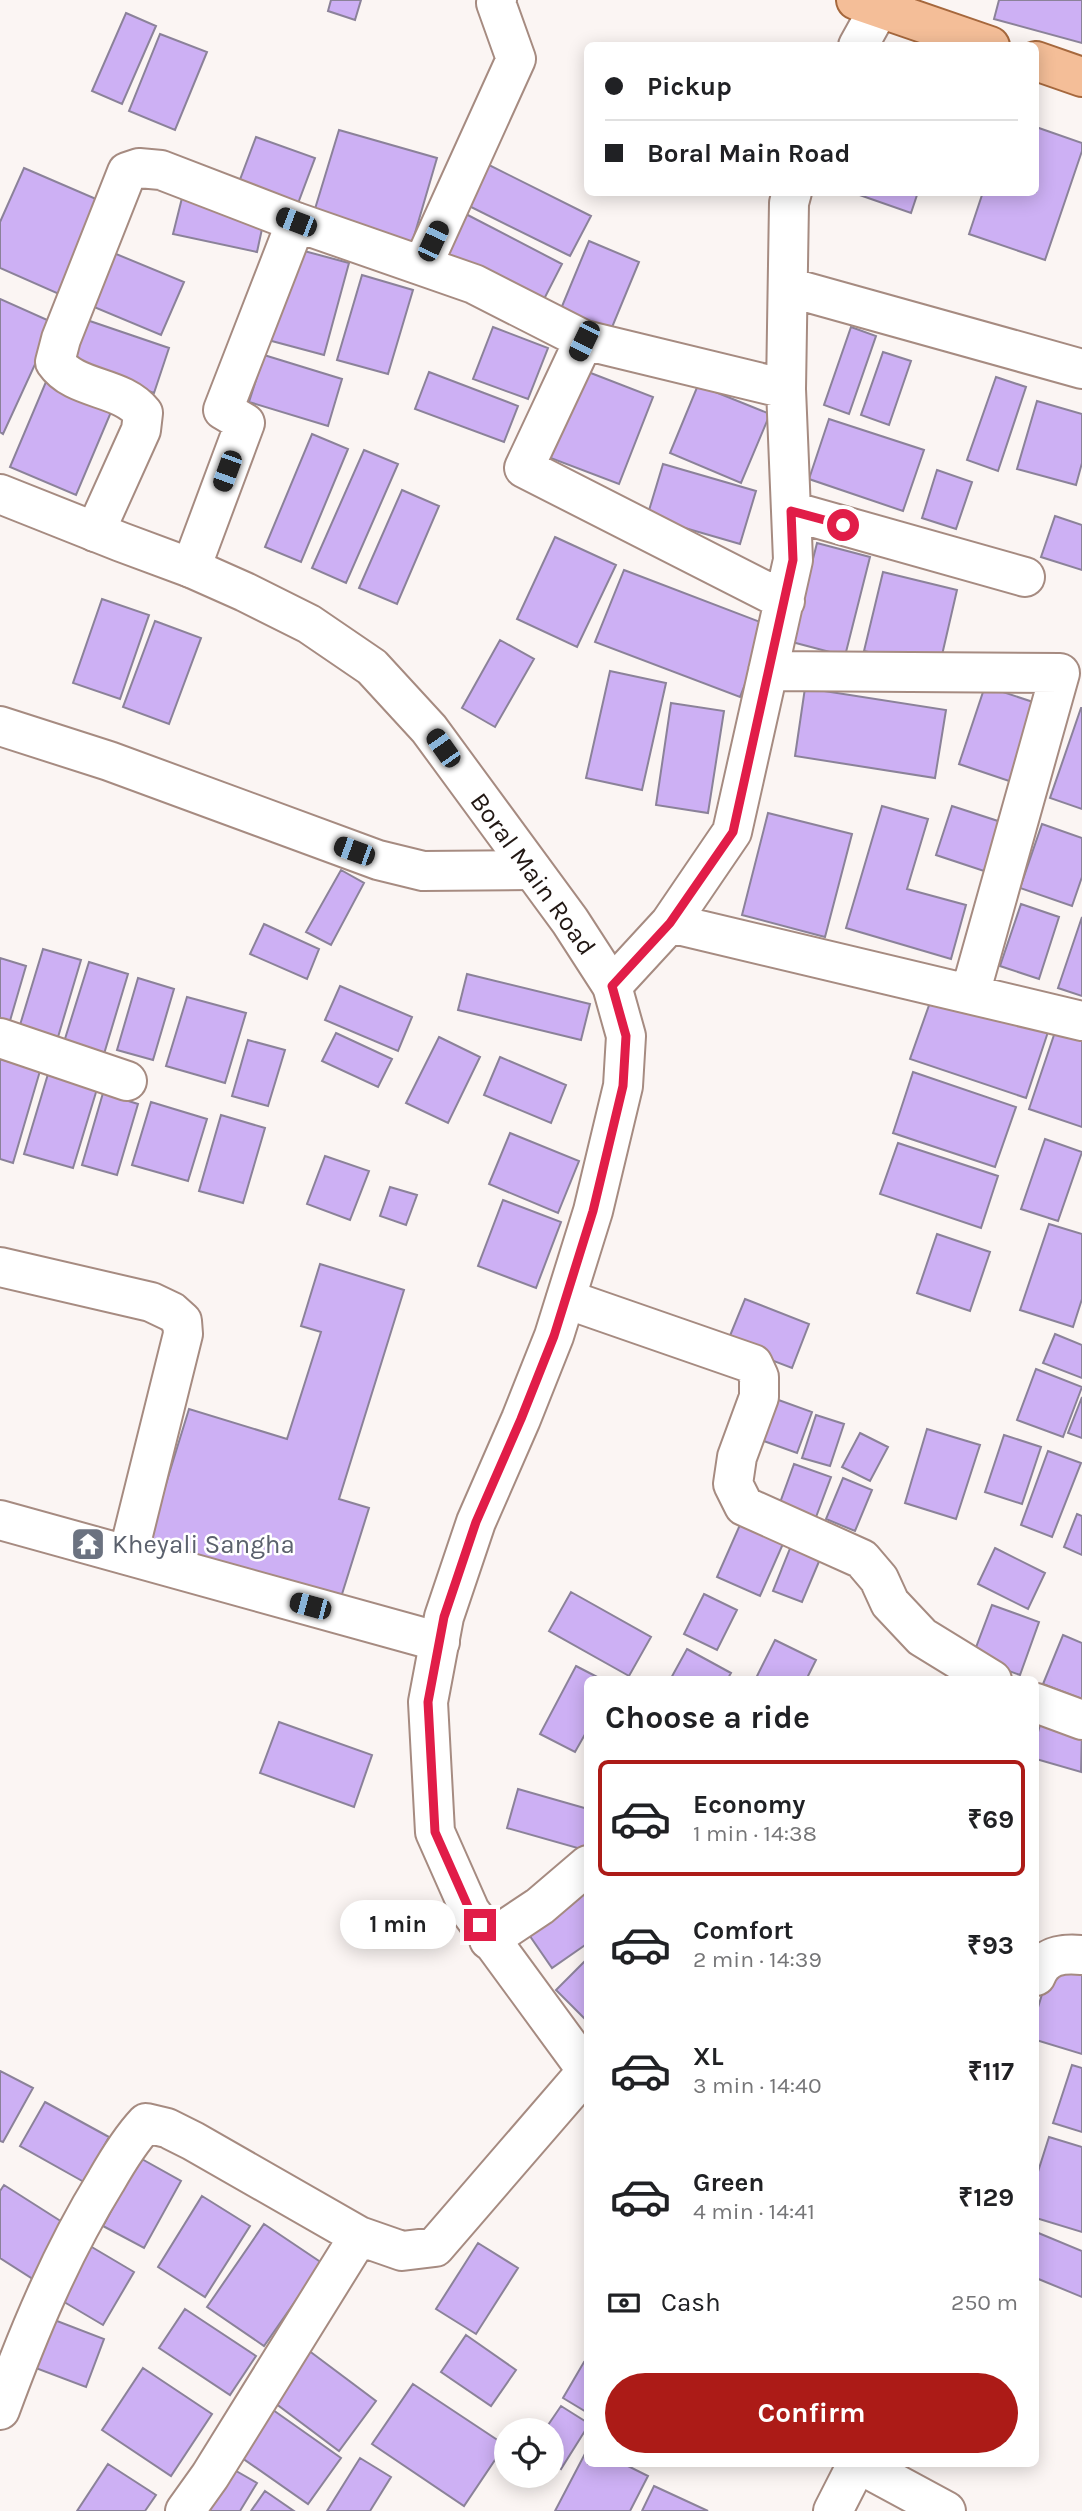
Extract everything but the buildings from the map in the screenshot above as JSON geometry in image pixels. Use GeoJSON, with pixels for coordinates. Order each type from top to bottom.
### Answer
{"type":"FeatureCollection","features":[{"type":"Feature","properties":{"kind":"main road"},"geometry":{"type":"LineString","coordinates":[[867,4],[978,42]]}},
{"type":"Feature","properties":{"kind":"main road"},"geometry":{"type":"LineString","coordinates":[[1039,62],[1082,77]]}},
{"type":"Feature","properties":{"kind":"street"},"geometry":{"type":"LineString","coordinates":[[423,264],[516,59],[497,0]]}},
{"type":"Feature","properties":{"kind":"street"},"geometry":{"type":"LineString","coordinates":[[859,42],[867,4]]}},
{"type":"Feature","properties":{"kind":"street"},"geometry":{"type":"LineString","coordinates":[[95,532],[141,430],[143,412],[133,401],[63,373],[55,362],[61,339],[127,172],[139,168],[161,170],[296,222],[423,264],[474,284],[584,341],[786,389]]}},
{"type":"Feature","properties":{"kind":"street"},"geometry":{"type":"LineString","coordinates":[[612,986],[670,923],[733,832],[793,560],[786,389],[791,196]]}},
{"type":"Feature","properties":{"kind":"street"},"geometry":{"type":"LineString","coordinates":[[191,568],[245,423],[223,410],[296,222]]}},
{"type":"Feature","properties":{"kind":"street"},"geometry":{"type":"LineString","coordinates":[[788,287],[1082,369]]}},
{"type":"Feature","properties":{"kind":"street"},"geometry":{"type":"LineString","coordinates":[[584,341],[524,468],[785,601]]}},
{"type":"Feature","properties":{"kind":"street","name":"Boral Main Road"},"geometry":{"type":"LineString","coordinates":[[0,494],[191,568],[309,624],[372,667],[429,729],[570,921],[612,986],[626,1036],[623,1086],[593,1211],[554,1336],[476,1522],[444,1617],[428,1702],[435,1832],[470,1911],[584,2066]]}},
{"type":"Feature","properties":{"kind":"street"},"geometry":{"type":"LineString","coordinates":[[791,511],[1025,577]]}},
{"type":"Feature","properties":{"kind":"street"},"geometry":{"type":"LineString","coordinates":[[768,671],[1060,673],[970,995]]}},
{"type":"Feature","properties":{"kind":"street"},"geometry":{"type":"LineString","coordinates":[[0,726],[109,761],[378,860],[423,872],[532,870]]}},
{"type":"Feature","properties":{"kind":"street"},"geometry":{"type":"LineString","coordinates":[[670,923],[1082,1021]]}},
{"type":"Feature","properties":{"kind":"street"},"geometry":{"type":"LineString","coordinates":[[0,1038],[127,1081]]}},
{"type":"Feature","properties":{"kind":"street"},"geometry":{"type":"LineString","coordinates":[[0,1267],[150,1302],[172,1312],[183,1321],[183,1334],[128,1555]]}},
{"type":"Feature","properties":{"kind":"street"},"geometry":{"type":"LineString","coordinates":[[566,1299],[753,1364],[759,1377],[759,1397],[737,1457],[733,1484],[744,1506],[862,1559],[879,1579],[890,1603],[922,1637],[985,1676]]}},
{"type":"Feature","properties":{"kind":"street"},"geometry":{"type":"LineString","coordinates":[[0,1520],[440,1642]]}},
{"type":"Feature","properties":{"kind":"street"},"geometry":{"type":"LineString","coordinates":[[1039,1704],[1082,1720]]}},
{"type":"Feature","properties":{"kind":"street"},"geometry":{"type":"LineString","coordinates":[[489,1940],[540,1906],[584,1868]]}},
{"type":"Feature","properties":{"kind":"street"},"geometry":{"type":"LineString","coordinates":[[1039,1970],[1061,1953],[1082,1955]]}},
{"type":"Feature","properties":{"kind":"street"},"geometry":{"type":"LineString","coordinates":[[0,2410],[22,2350],[84,2216],[133,2136],[146,2123],[167,2128],[193,2141],[359,2236],[402,2251],[435,2247],[584,2076]]}},
{"type":"Feature","properties":{"kind":"street"},"geometry":{"type":"LineString","coordinates":[[185,2511],[210,2476],[359,2236]]}},
{"type":"Feature","properties":{"kind":"street"},"geometry":{"type":"LineString","coordinates":[[834,2511],[856,2467]]}},
{"type":"Feature","properties":{"kind":"street"},"geometry":{"type":"LineString","coordinates":[[864,2467],[946,2511]]}},
{"type":"Feature","properties":{"kind":"place","name":"Kheyali Sangha"},"geometry":{"type":"Point","coordinates":[88,1544]}},
{"type":"Feature","properties":{"kind":"route"},"geometry":{"type":"LineString","coordinates":[[480,1925],[470,1911],[435,1832],[428,1702],[444,1617],[476,1522],[554,1336],[593,1211],[623,1086],[626,1036],[612,986],[670,923],[733,832],[793,560],[791,511],[843,525]]}}]}
